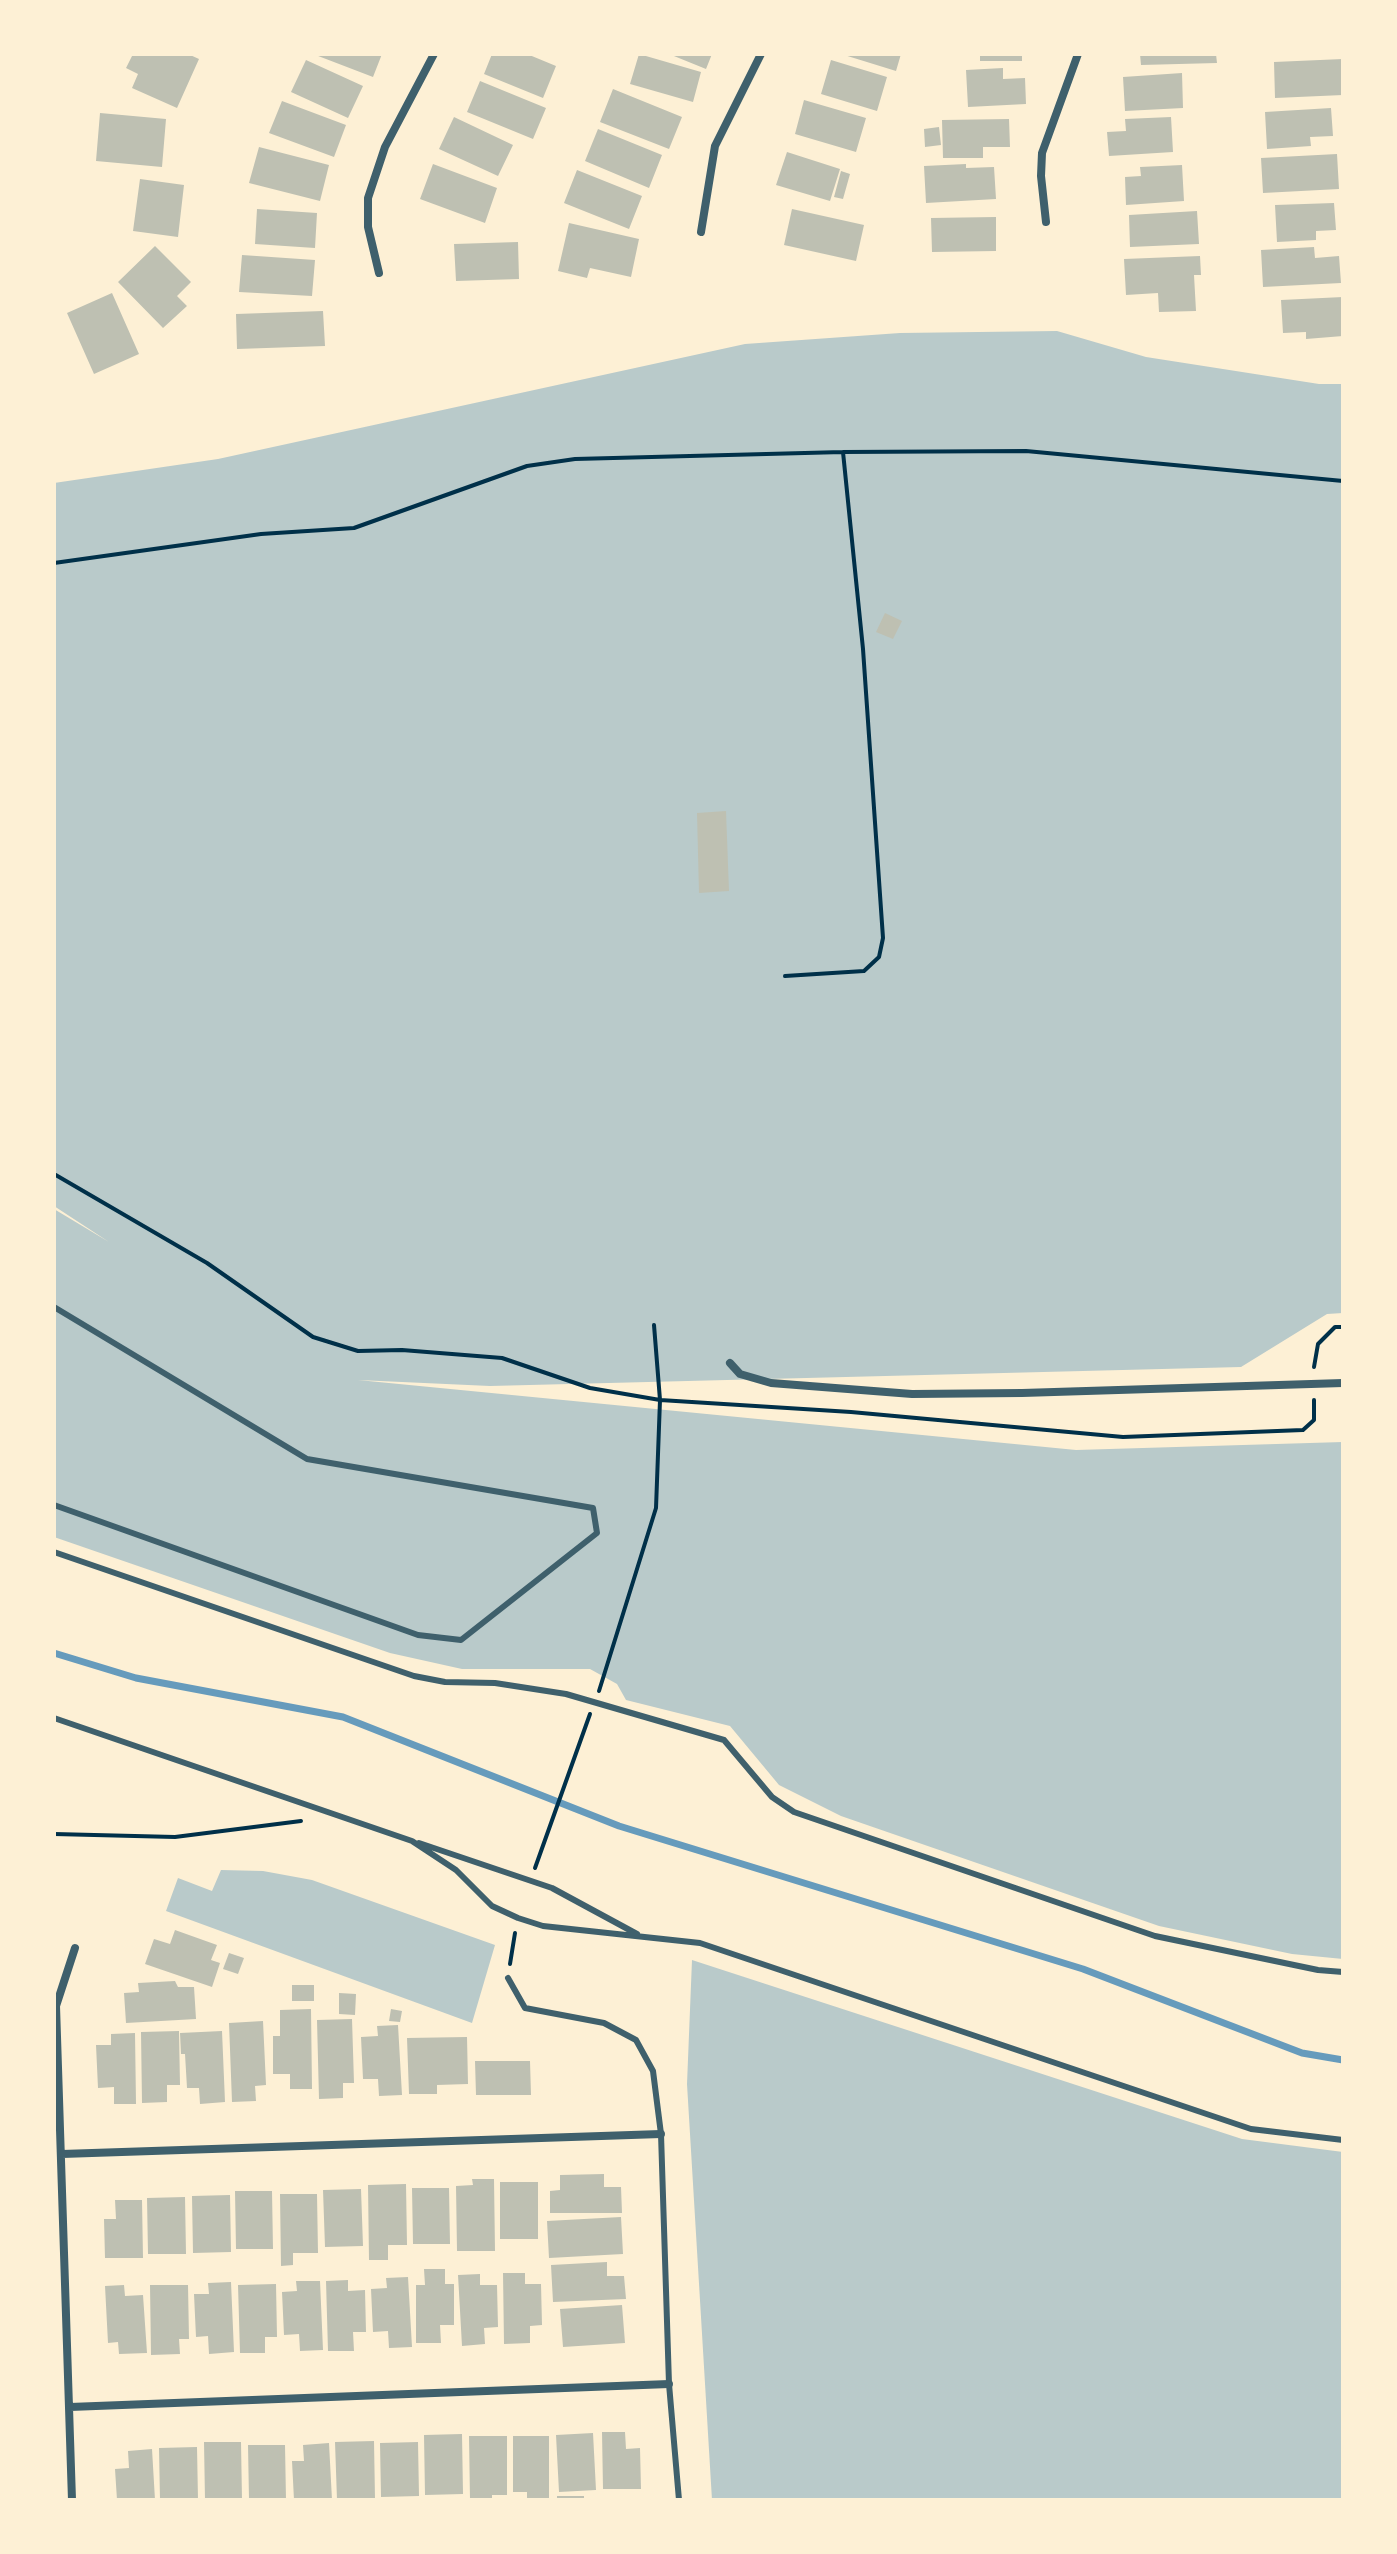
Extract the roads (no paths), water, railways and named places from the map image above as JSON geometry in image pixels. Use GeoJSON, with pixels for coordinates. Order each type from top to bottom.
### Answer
{"type":"FeatureCollection","features":[{"type":"Feature","properties":{"kind":"street"},"geometry":{"type":"LineString","coordinates":[[379,273],[368,227],[368,198],[385,147],[434,54]]}},
{"type":"Feature","properties":{"kind":"street"},"geometry":{"type":"LineString","coordinates":[[701,232],[715,146],[761,54]]}},
{"type":"Feature","properties":{"kind":"street"},"geometry":{"type":"LineString","coordinates":[[1046,222],[1042,153],[1078,54]]}},
{"type":"Feature","properties":{"kind":"street"},"geometry":{"type":"LineString","coordinates":[[730,1363],[740,1374],[771,1383],[912,1394],[1343,1383]]}},
{"type":"Feature","properties":{"kind":"street"},"geometry":{"type":"LineString","coordinates":[[72,2500],[56,2006],[75,1948]]}},
{"type":"Feature","properties":{"kind":"street"},"geometry":{"type":"LineString","coordinates":[[62,2154],[661,2134]]}},
{"type":"Feature","properties":{"kind":"street"},"geometry":{"type":"LineString","coordinates":[[70,2407],[669,2384]]}},
{"type":"Feature","properties":{"kind":"lane"},"geometry":{"type":"LineString","coordinates":[[54,1307],[307,1459],[593,1508],[597,1533],[461,1640],[418,1635],[54,1505]]}},
{"type":"Feature","properties":{"kind":"lane"},"geometry":{"type":"LineString","coordinates":[[54,1552],[414,1676],[445,1682],[495,1683],[566,1694],[724,1740],[772,1797],[794,1812],[1155,1936],[1318,1970],[1343,1972]]}},
{"type":"Feature","properties":{"kind":"lane"},"geometry":{"type":"LineString","coordinates":[[54,1718],[552,1888],[641,1935]]}},
{"type":"Feature","properties":{"kind":"lane"},"geometry":{"type":"LineString","coordinates":[[412,1841],[456,1870],[492,1906],[518,1918],[543,1926],[700,1943],[1251,2129],[1343,2140]]}},
{"type":"Feature","properties":{"kind":"lane"},"geometry":{"type":"LineString","coordinates":[[508,1978],[525,2008],[604,2023],[636,2040],[653,2071],[661,2134],[669,2384],[679,2500]]}},
{"type":"Feature","properties":{"kind":"waterway"},"geometry":{"type":"LineString","coordinates":[[54,1653],[136,1678],[343,1717],[619,1826],[1083,1969],[1302,2053],[1343,2060]]}}]}
